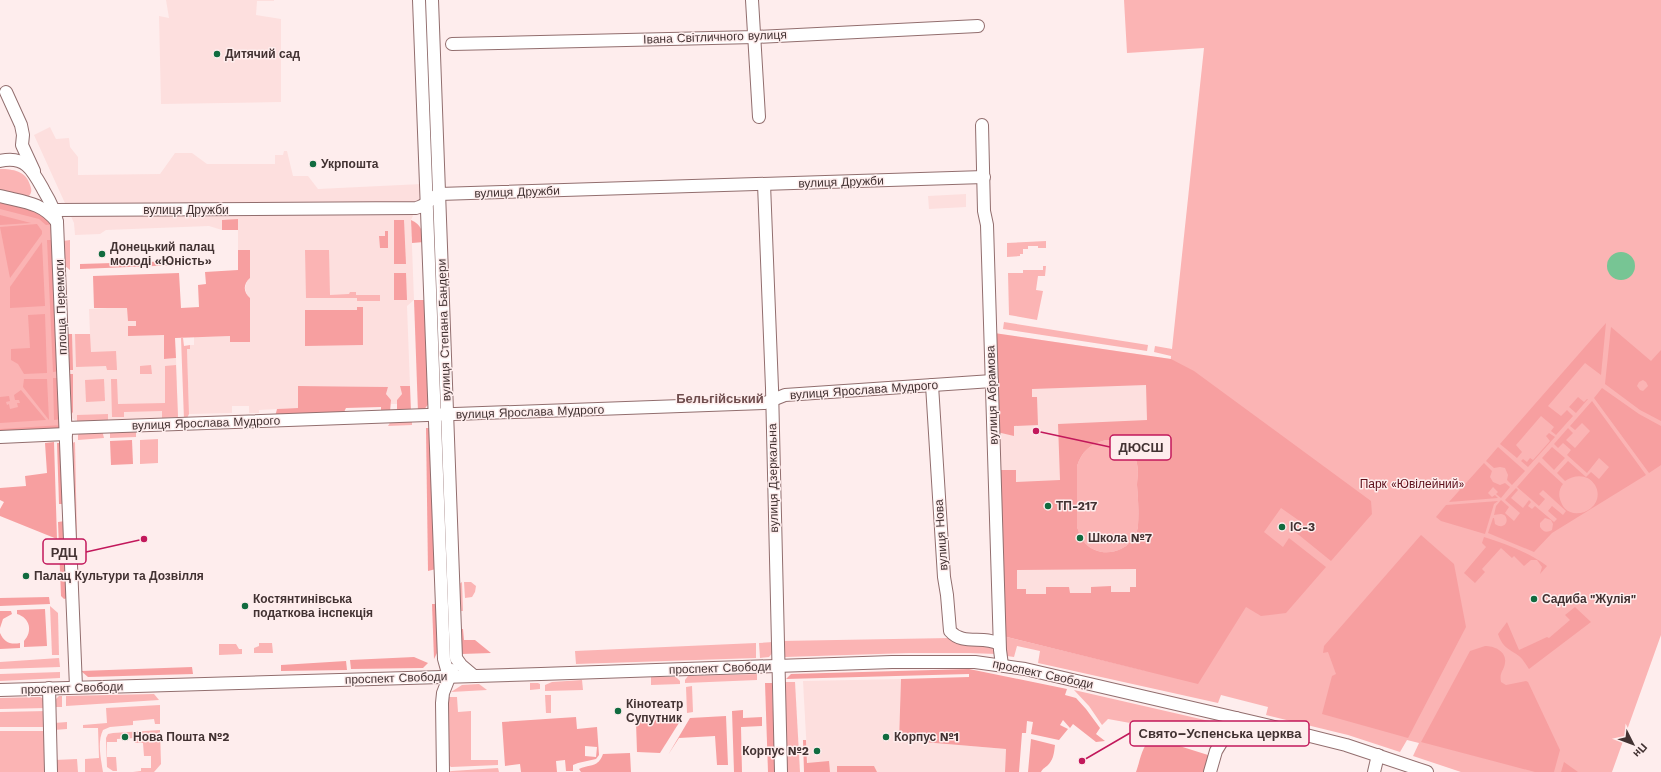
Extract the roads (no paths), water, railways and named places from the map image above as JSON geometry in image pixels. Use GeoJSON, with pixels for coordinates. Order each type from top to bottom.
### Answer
{"type":"FeatureCollection","features":[{"type":"Feature","properties":{"kind":"street","name":"вулиця Степана Бандери"},"geometry":{"type":"LineString","coordinates":[[419,0],[444,659],[450,676]]}},
{"type":"Feature","properties":{"kind":"street","name":"вулиця Степана Бандери"},"geometry":{"type":"LineString","coordinates":[[432,0],[456,658]]}},
{"type":"Feature","properties":{"kind":"street"},"geometry":{"type":"LineString","coordinates":[[752,0],[758,117]]}},
{"type":"Feature","properties":{"kind":"street","name":"Івана Світличного вулиця"},"geometry":{"type":"LineString","coordinates":[[452,44],[755,37],[978,26]]}},
{"type":"Feature","properties":{"kind":"street"},"geometry":{"type":"LineString","coordinates":[[3,161],[19,152],[24,135],[6,92]]}},
{"type":"Feature","properties":{"kind":"street","name":"вулиця Абрамова"},"geometry":{"type":"LineString","coordinates":[[982,125],[984,211],[988,224],[1000,644],[1002,665]]}},
{"type":"Feature","properties":{"kind":"street","name":"площа Перемоги"},"geometry":{"type":"LineString","coordinates":[[22,145],[56,216],[76,687]]}},
{"type":"Feature","properties":{"kind":"street"},"geometry":{"type":"LineString","coordinates":[[3,161],[17,160],[24,164],[37,178],[40,189],[34,198],[24,202]]}},
{"type":"Feature","properties":{"kind":"street","name":"вулиця Дружби"},"geometry":{"type":"LineString","coordinates":[[56,216],[416,208],[427,204],[432,198],[439,194],[984,177]]}},
{"type":"Feature","properties":{"kind":"street","name":"вулиця Дзеркальна"},"geometry":{"type":"LineString","coordinates":[[764,184],[772,401],[777,666],[781,772]]}},
{"type":"Feature","properties":{"kind":"street"},"geometry":{"type":"LineString","coordinates":[[0,196],[39,206],[56,216]]}},
{"type":"Feature","properties":{"kind":"street","name":"вулиця Ярослава Мудрого"},"geometry":{"type":"LineString","coordinates":[[66,431],[435,415],[765,403],[785,395],[992,381]]}},
{"type":"Feature","properties":{"kind":"street","name":"вулиця Нова"},"geometry":{"type":"LineString","coordinates":[[932,385],[944,577],[950,631],[963,640],[991,640],[1000,644]]}},
{"type":"Feature","properties":{"kind":"street"},"geometry":{"type":"LineString","coordinates":[[0,437],[66,431]]}},
{"type":"Feature","properties":{"kind":"street"},"geometry":{"type":"LineString","coordinates":[[441,578],[447,580],[453,578]]}},
{"type":"Feature","properties":{"kind":"street"},"geometry":{"type":"LineString","coordinates":[[456,658],[461,665],[474,676]]}},
{"type":"Feature","properties":{"kind":"street"},"geometry":{"type":"LineString","coordinates":[[443,772],[443,693],[456,658]]}},
{"type":"Feature","properties":{"kind":"street"},"geometry":{"type":"LineString","coordinates":[[429,678],[444,659]]}},
{"type":"Feature","properties":{"kind":"street","name":"проспект Свободи"},"geometry":{"type":"LineString","coordinates":[[0,690],[429,678],[450,676],[892,662],[974,662],[1002,665],[1236,718],[1346,745],[1427,772]]}},
{"type":"Feature","properties":{"kind":"street"},"geometry":{"type":"LineString","coordinates":[[49,688],[51,772]]}},
{"type":"Feature","properties":{"kind":"street"},"geometry":{"type":"LineString","coordinates":[[1210,772],[1216,751],[1236,718]]}},
{"type":"Feature","properties":{"kind":"street"},"geometry":{"type":"LineString","coordinates":[[1374,772],[1378,755]]}},
{"type":"Feature","properties":{"kind":"place","name":"Дитячий сад"},"geometry":{"type":"Point","coordinates":[217,54]}},
{"type":"Feature","properties":{"kind":"place","name":"Укрпошта"},"geometry":{"type":"Point","coordinates":[313,164]}},
{"type":"Feature","properties":{"kind":"place","name":"Донецький палац молоді «Юність»"},"geometry":{"type":"Point","coordinates":[102,254]}},
{"type":"Feature","properties":{"kind":"place","name":"ДЮСШ"},"geometry":{"type":"Point","coordinates":[1036,431]}},
{"type":"Feature","properties":{"kind":"place","name":"ТП-217"},"geometry":{"type":"Point","coordinates":[1048,506]}},
{"type":"Feature","properties":{"kind":"place","name":"ІС-3"},"geometry":{"type":"Point","coordinates":[1282,527]}},
{"type":"Feature","properties":{"kind":"place","name":"Школа №7"},"geometry":{"type":"Point","coordinates":[1080,538]}},
{"type":"Feature","properties":{"kind":"place","name":"РДЦ"},"geometry":{"type":"Point","coordinates":[144,539]}},
{"type":"Feature","properties":{"kind":"place","name":"Палац Культури та Дозвілля"},"geometry":{"type":"Point","coordinates":[26,576]}},
{"type":"Feature","properties":{"kind":"place","name":"Садиба \"Жулія\""},"geometry":{"type":"Point","coordinates":[1534,599]}},
{"type":"Feature","properties":{"kind":"place","name":"Костянтинівська податкова інспекція"},"geometry":{"type":"Point","coordinates":[245,606]}},
{"type":"Feature","properties":{"kind":"place","name":"Кінотеатр Супутник"},"geometry":{"type":"Point","coordinates":[618,711]}},
{"type":"Feature","properties":{"kind":"place","name":"Нова Пошта №2"},"geometry":{"type":"Point","coordinates":[125,737]}},
{"type":"Feature","properties":{"kind":"place","name":"Корпус №1"},"geometry":{"type":"Point","coordinates":[886,737]}},
{"type":"Feature","properties":{"kind":"place","name":"Корпус №2"},"geometry":{"type":"Point","coordinates":[817,751]}},
{"type":"Feature","properties":{"kind":"place","name":"Свято–Успенська церква"},"geometry":{"type":"Point","coordinates":[1082,761]}},
{"type":"Feature","properties":{"kind":"district","name":"Бельгійський"},"geometry":{"type":"Point","coordinates":[720,398]}},
{"type":"Feature","properties":{"kind":"park label","name":"Парк «Ювілейний»"},"geometry":{"type":"Point","coordinates":[1412,484]}}]}
